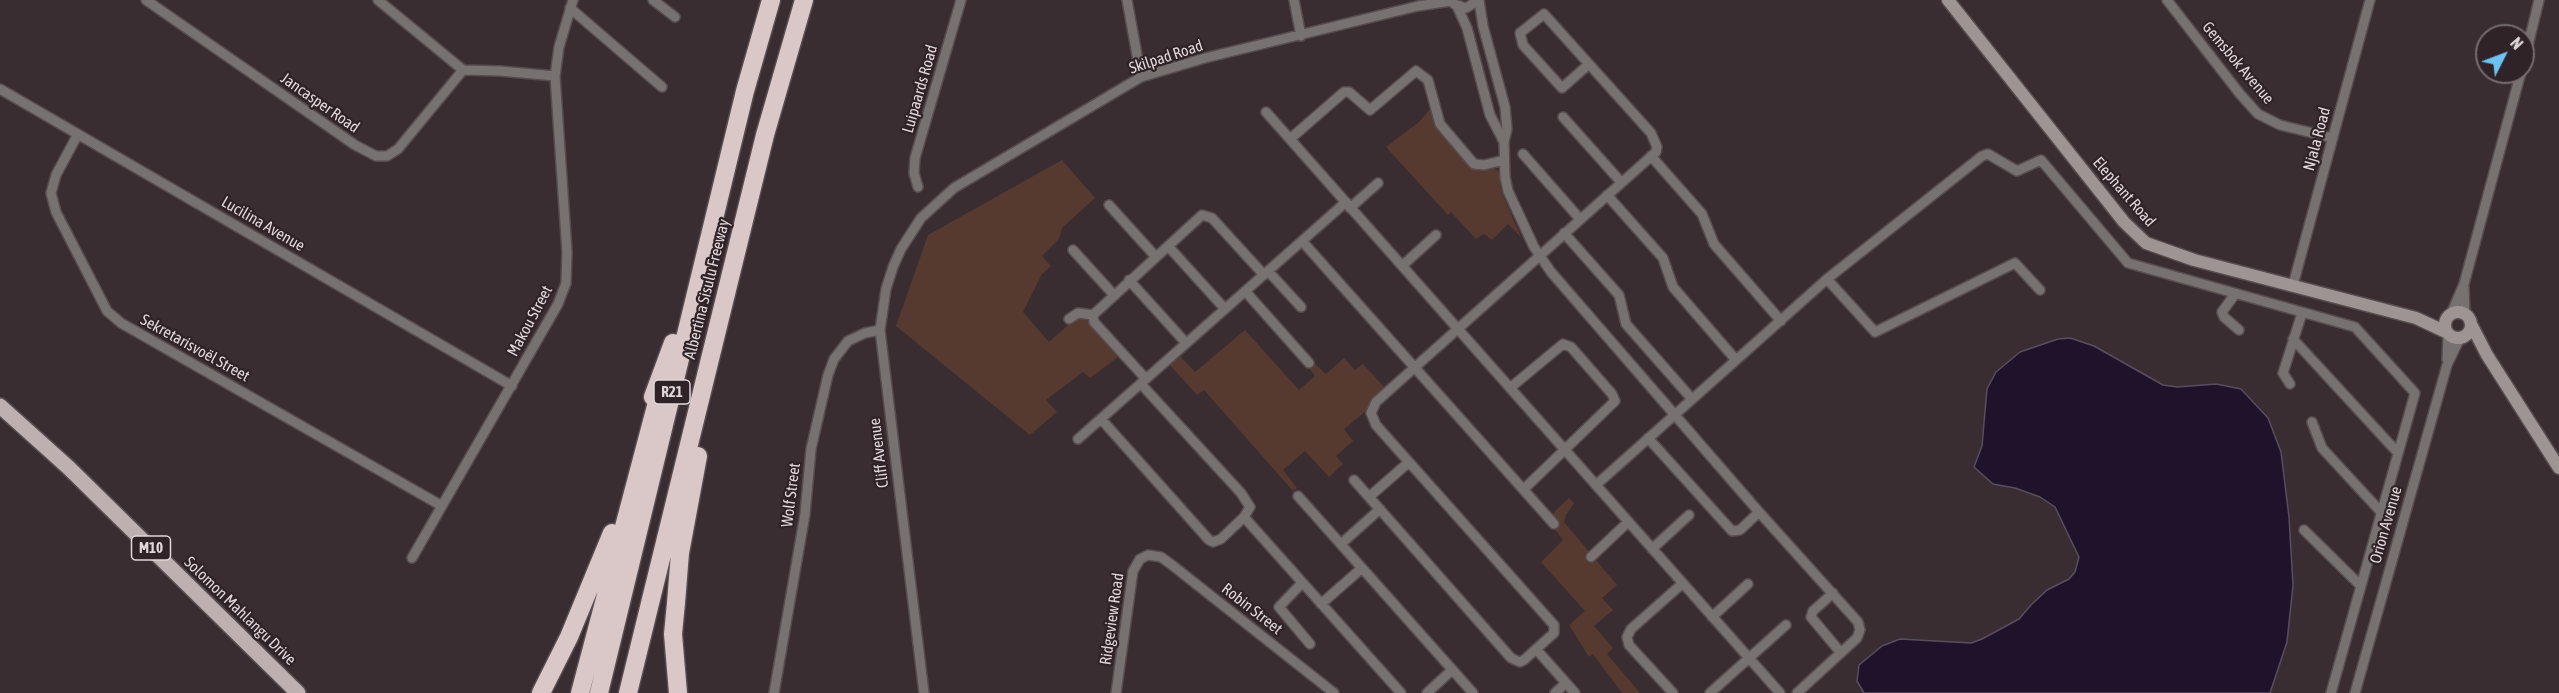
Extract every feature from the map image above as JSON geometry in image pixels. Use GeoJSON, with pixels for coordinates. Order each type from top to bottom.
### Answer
{"type":"FeatureCollection","features":[{"type":"Feature","properties":{"kind":"highway","name":"Albertina Sisulu Freeway"},"geometry":{"type":"LineString","coordinates":[[599,693],[745,91],[771,0]]}},
{"type":"Feature","properties":{"kind":"highway","name":"Albertina Sisulu Freeway"},"geometry":{"type":"LineString","coordinates":[[628,693],[765,135],[804,0]]}},
{"type":"Feature","properties":{"kind":"highway"},"geometry":{"type":"LineString","coordinates":[[580,693],[728,133],[745,91]]}},
{"type":"Feature","properties":{"kind":"highway"},"geometry":{"type":"LineString","coordinates":[[678,693],[673,634],[680,553],[714,360],[715,341]]}},
{"type":"Feature","properties":{"kind":"highway"},"geometry":{"type":"LineString","coordinates":[[542,693],[600,563],[618,513],[659,376],[673,343]]}},
{"type":"Feature","properties":{"kind":"main road","name":"Solomon Mahlangu Drive"},"geometry":{"type":"LineString","coordinates":[[0,406],[76,476],[298,693]]}},
{"type":"Feature","properties":{"kind":"street","name":"Jancasper Road"},"geometry":{"type":"LineString","coordinates":[[146,0],[355,145],[376,156],[387,156],[398,149],[463,70]]}},
{"type":"Feature","properties":{"kind":"street"},"geometry":{"type":"LineString","coordinates":[[378,0],[463,70],[555,76]]}},
{"type":"Feature","properties":{"kind":"street"},"geometry":{"type":"LineString","coordinates":[[653,0],[675,17]]}},
{"type":"Feature","properties":{"kind":"street","name":"Luipaards Road"},"geometry":{"type":"LineString","coordinates":[[918,187],[914,173],[915,158],[961,0]]}},
{"type":"Feature","properties":{"kind":"street"},"geometry":{"type":"LineString","coordinates":[[1127,0],[1141,77]]}},
{"type":"Feature","properties":{"kind":"street"},"geometry":{"type":"LineString","coordinates":[[1294,0],[1302,36]]}},
{"type":"Feature","properties":{"kind":"street","name":"Skilpad Road"},"geometry":{"type":"LineString","coordinates":[[1418,6],[1427,0]]}},
{"type":"Feature","properties":{"kind":"street"},"geometry":{"type":"LineString","coordinates":[[1479,0],[1483,26],[1505,107],[1506,184],[1514,208],[1540,255],[1551,272],[1860,626],[1857,638],[1797,693]]}},
{"type":"Feature","properties":{"kind":"street","name":"Skilpad Road"},"geometry":{"type":"LineString","coordinates":[[921,218],[954,188],[1141,77],[1205,58],[1418,6],[1453,2],[1467,8],[1479,0]]}},
{"type":"Feature","properties":{"kind":"street","name":"Elephant Road"},"geometry":{"type":"LineString","coordinates":[[1948,0],[2124,222],[2146,243],[2184,257],[2416,318],[2477,344],[2487,355]]}},
{"type":"Feature","properties":{"kind":"street","name":"Gemsbok Avenue"},"geometry":{"type":"LineString","coordinates":[[2167,0],[2258,114],[2280,125],[2333,138]]}},
{"type":"Feature","properties":{"kind":"street","name":"Njala Road"},"geometry":{"type":"LineString","coordinates":[[2294,285],[2370,0]]}},
{"type":"Feature","properties":{"kind":"street"},"geometry":{"type":"LineString","coordinates":[[2534,24],[2540,0]]}},
{"type":"Feature","properties":{"kind":"street"},"geometry":{"type":"LineString","coordinates":[[1453,2],[1467,28],[1490,115],[1504,142]]}},
{"type":"Feature","properties":{"kind":"street"},"geometry":{"type":"LineString","coordinates":[[572,4],[662,87]]}},
{"type":"Feature","properties":{"kind":"street","name":"Makou Street"},"geometry":{"type":"LineString","coordinates":[[412,558],[558,304],[567,275],[555,76],[572,4]]}},
{"type":"Feature","properties":{"kind":"street"},"geometry":{"type":"LineString","coordinates":[[1354,480],[1511,658],[1520,662],[1554,633],[1554,625],[1376,426],[1371,413],[1376,402],[1608,195],[1658,147],[1651,133],[1589,64],[1544,14],[1520,33],[1523,45],[1562,88],[1589,64]]}},
{"type":"Feature","properties":{"kind":"street"},"geometry":{"type":"LineString","coordinates":[[1290,139],[1344,92],[1349,92],[1370,110],[1416,71],[1428,80],[1440,124],[1474,164],[1484,165],[1504,160]]}},
{"type":"Feature","properties":{"kind":"street"},"geometry":{"type":"LineString","coordinates":[[2464,284],[2469,332],[2455,335],[2445,324],[2464,284],[2519,84]]}},
{"type":"Feature","properties":{"kind":"street","name":"Lucilina Avenue"},"geometry":{"type":"LineString","coordinates":[[0,89],[512,386]]}},
{"type":"Feature","properties":{"kind":"street"},"geometry":{"type":"LineString","coordinates":[[1266,111],[1780,693]]}},
{"type":"Feature","properties":{"kind":"street"},"geometry":{"type":"LineString","coordinates":[[1563,117],[1621,182]]}},
{"type":"Feature","properties":{"kind":"street","name":"Sekretarisvoël Street"},"geometry":{"type":"LineString","coordinates":[[78,134],[56,175],[51,193],[56,212],[107,311],[122,323],[442,506]]}},
{"type":"Feature","properties":{"kind":"street"},"geometry":{"type":"LineString","coordinates":[[1523,154],[1580,219]]}},
{"type":"Feature","properties":{"kind":"street"},"geometry":{"type":"LineString","coordinates":[[1596,485],[1827,279],[1982,156],[1988,154],[2017,171],[2041,160],[2128,263],[2355,327],[2415,393],[2331,693]]}},
{"type":"Feature","properties":{"kind":"street"},"geometry":{"type":"LineString","coordinates":[[1651,156],[1702,214],[1714,244],[1781,321]]}},
{"type":"Feature","properties":{"kind":"street"},"geometry":{"type":"LineString","coordinates":[[1078,439],[1302,241],[1378,183]]}},
{"type":"Feature","properties":{"kind":"street"},"geometry":{"type":"LineString","coordinates":[[1608,195],[1663,258],[1673,287],[1736,360]]}},
{"type":"Feature","properties":{"kind":"street"},"geometry":{"type":"LineString","coordinates":[[1109,205],[1156,256]]}},
{"type":"Feature","properties":{"kind":"street"},"geometry":{"type":"LineString","coordinates":[[1093,315],[1113,294],[1205,214],[1212,218],[1301,307]]}},
{"type":"Feature","properties":{"kind":"street","name":"Cliff Avenue"},"geometry":{"type":"LineString","coordinates":[[921,218],[893,267],[886,289],[880,330],[924,693]]}},
{"type":"Feature","properties":{"kind":"street"},"geometry":{"type":"LineString","coordinates":[[1564,233],[1619,295],[1626,324],[1692,399]]}},
{"type":"Feature","properties":{"kind":"street"},"geometry":{"type":"LineString","coordinates":[[1402,266],[1436,235]]}},
{"type":"Feature","properties":{"kind":"street"},"geometry":{"type":"LineString","coordinates":[[1302,241],[1554,524]]}},
{"type":"Feature","properties":{"kind":"street"},"geometry":{"type":"LineString","coordinates":[[1168,246],[1225,309]]}},
{"type":"Feature","properties":{"kind":"street"},"geometry":{"type":"LineString","coordinates":[[1073,250],[1113,294]]}},
{"type":"Feature","properties":{"kind":"street"},"geometry":{"type":"LineString","coordinates":[[1827,279],[1875,332],[2015,263],[2040,290]]}},
{"type":"Feature","properties":{"kind":"street"},"geometry":{"type":"LineString","coordinates":[[1129,280],[1186,343]]}},
{"type":"Feature","properties":{"kind":"street"},"geometry":{"type":"LineString","coordinates":[[1245,291],[1309,363]]}},
{"type":"Feature","properties":{"kind":"street"},"geometry":{"type":"LineString","coordinates":[[2235,294],[2222,312],[2224,317],[2239,330]]}},
{"type":"Feature","properties":{"kind":"street"},"geometry":{"type":"LineString","coordinates":[[2450,315],[2458,312],[2468,319],[2487,355],[2559,468]]}},
{"type":"Feature","properties":{"kind":"street"},"geometry":{"type":"LineString","coordinates":[[1068,319],[1077,313],[1093,315]]}},
{"type":"Feature","properties":{"kind":"street"},"geometry":{"type":"LineString","coordinates":[[2290,384],[2283,373],[2302,313]]}},
{"type":"Feature","properties":{"kind":"street"},"geometry":{"type":"LineString","coordinates":[[1093,315],[1094,322],[1143,382],[1248,502],[1250,507],[1244,517],[1221,539],[1209,540],[1101,419]]}},
{"type":"Feature","properties":{"kind":"street","name":"Elephant Road"},"geometry":{"type":"LineString","coordinates":[[2416,318],[2450,315]]}},
{"type":"Feature","properties":{"kind":"street","name":"Wolf Street"},"geometry":{"type":"LineString","coordinates":[[774,693],[805,514],[812,449],[828,375],[834,359],[848,341],[865,333],[880,330]]}},
{"type":"Feature","properties":{"kind":"street","name":"Orion Avenue"},"geometry":{"type":"LineString","coordinates":[[2355,693],[2455,335]]}},
{"type":"Feature","properties":{"kind":"street"},"geometry":{"type":"LineString","coordinates":[[2294,339],[2398,453]]}},
{"type":"Feature","properties":{"kind":"street"},"geometry":{"type":"LineString","coordinates":[[1510,388],[1563,344],[1571,347],[1615,400],[1524,489]]}},
{"type":"Feature","properties":{"kind":"street"},"geometry":{"type":"LineString","coordinates":[[2312,422],[2322,448],[2381,512]]}},
{"type":"Feature","properties":{"kind":"street"},"geometry":{"type":"LineString","coordinates":[[1648,438],[1732,531],[1740,530],[1759,512]]}},
{"type":"Feature","properties":{"kind":"street"},"geometry":{"type":"LineString","coordinates":[[1369,497],[1409,462]]}},
{"type":"Feature","properties":{"kind":"street"},"geometry":{"type":"LineString","coordinates":[[1298,496],[1473,693]]}},
{"type":"Feature","properties":{"kind":"street"},"geometry":{"type":"LineString","coordinates":[[1341,544],[1380,509]]}},
{"type":"Feature","properties":{"kind":"street"},"geometry":{"type":"LineString","coordinates":[[1652,549],[1689,515]]}},
{"type":"Feature","properties":{"kind":"street"},"geometry":{"type":"LineString","coordinates":[[1244,517],[1401,693]]}},
{"type":"Feature","properties":{"kind":"street"},"geometry":{"type":"LineString","coordinates":[[1592,557],[1628,522]]}},
{"type":"Feature","properties":{"kind":"street"},"geometry":{"type":"LineString","coordinates":[[2304,530],[2361,586]]}},
{"type":"Feature","properties":{"kind":"street","name":"Ridgeview Road"},"geometry":{"type":"LineString","coordinates":[[1116,693],[1133,571],[1140,560],[1148,555]]}},
{"type":"Feature","properties":{"kind":"street","name":"Robin Street"},"geometry":{"type":"LineString","coordinates":[[1148,555],[1161,557],[1172,565],[1334,693]]}},
{"type":"Feature","properties":{"kind":"street"},"geometry":{"type":"LineString","coordinates":[[1321,604],[1362,568]]}},
{"type":"Feature","properties":{"kind":"street"},"geometry":{"type":"LineString","coordinates":[[1302,583],[1279,607],[1310,644]]}},
{"type":"Feature","properties":{"kind":"street"},"geometry":{"type":"LineString","coordinates":[[1673,693],[1629,645],[1627,637],[1631,629],[1683,583]]}},
{"type":"Feature","properties":{"kind":"street"},"geometry":{"type":"LineString","coordinates":[[1712,617],[1748,584]]}},
{"type":"Feature","properties":{"kind":"street"},"geometry":{"type":"LineString","coordinates":[[1833,593],[1813,611],[1811,617],[1840,653]]}},
{"type":"Feature","properties":{"kind":"street"},"geometry":{"type":"LineString","coordinates":[[1710,693],[1786,625]]}},
{"type":"Feature","properties":{"kind":"street"},"geometry":{"type":"LineString","coordinates":[[1536,649],[1575,693]]}},
{"type":"Feature","properties":{"kind":"street"},"geometry":{"type":"LineString","coordinates":[[1427,693],[1452,670]]}},
{"type":"Feature","properties":{"kind":"street"},"geometry":{"type":"LineString","coordinates":[[1555,693],[1566,683]]}},
{"type":"Feature","properties":{"kind":"shaded area"},"geometry":{"type":"Polygon","coordinates":[[[1431,108],[1436,127],[1472,167],[1483,170],[1491,167],[1500,172],[1500,186],[1521,237],[1508,224],[1492,240],[1484,234],[1476,239],[1451,212],[1448,215],[1386,147],[1419,122],[1431,108]]]}},
{"type":"Feature","properties":{"kind":"shaded area"},"geometry":{"type":"Polygon","coordinates":[[[1062,160],[1095,198],[1062,228],[1059,239],[1042,256],[1051,266],[1042,274],[1023,312],[1049,342],[1077,317],[1085,318],[1118,357],[1090,378],[1083,372],[1046,400],[1057,412],[1030,435],[896,326],[928,235],[1062,160]]]}},
{"type":"Feature","properties":{"kind":"shaded area"},"geometry":{"type":"Polygon","coordinates":[[[1245,330],[1299,390],[1315,376],[1309,368],[1314,363],[1326,374],[1344,358],[1355,370],[1363,364],[1384,387],[1372,399],[1367,410],[1344,429],[1353,441],[1336,456],[1343,464],[1329,477],[1305,451],[1283,470],[1297,488],[1293,491],[1204,390],[1197,395],[1169,364],[1179,355],[1195,372],[1245,330]]]}},
{"type":"Feature","properties":{"kind":"shaded area"},"geometry":{"type":"Polygon","coordinates":[[[2070,338],[2094,346],[2163,385],[2177,387],[2216,384],[2241,389],[2268,418],[2281,452],[2289,517],[2293,585],[2287,642],[2270,693],[1864,693],[1857,681],[1859,665],[1882,646],[1900,639],[1971,643],[1982,639],[2019,619],[2047,590],[2069,579],[2075,572],[2079,557],[2055,507],[2040,497],[2015,488],[1993,484],[1974,467],[1982,446],[1987,389],[1996,372],[2020,352],[2058,339],[2070,338]]]}},
{"type":"Feature","properties":{"kind":"shaded area"},"geometry":{"type":"Polygon","coordinates":[[[1569,498],[1574,503],[1564,522],[1617,585],[1602,598],[1613,610],[1594,626],[1613,648],[1607,654],[1640,693],[1622,693],[1593,654],[1589,657],[1569,625],[1585,611],[1541,562],[1563,540],[1552,526],[1554,512],[1569,498]]]}}]}
